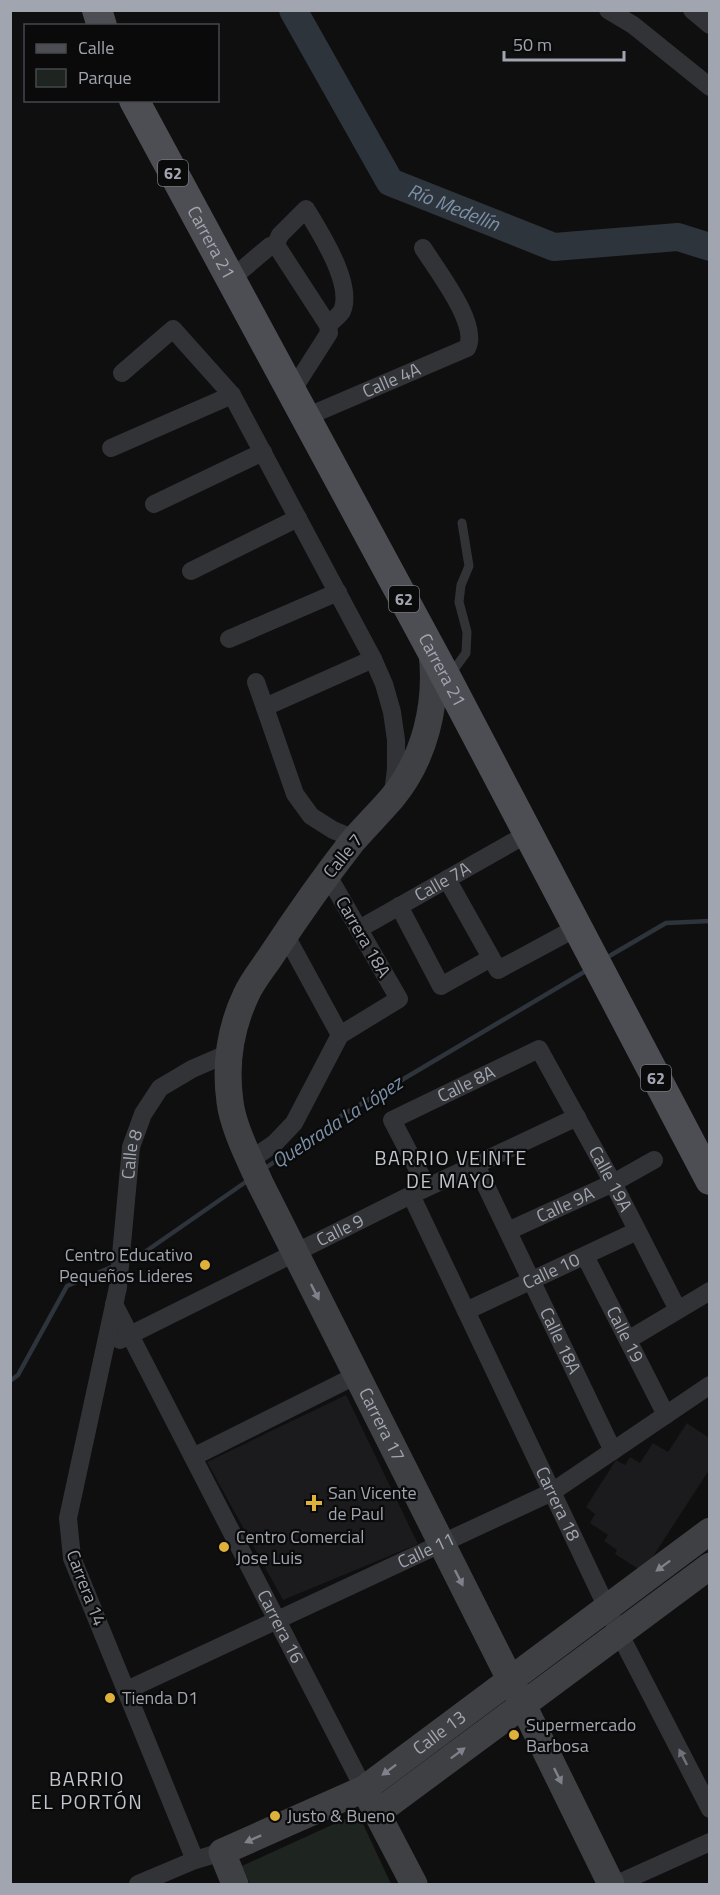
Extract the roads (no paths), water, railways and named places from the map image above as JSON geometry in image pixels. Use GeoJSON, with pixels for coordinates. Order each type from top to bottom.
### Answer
{"type":"FeatureCollection","features":[{"type":"Feature","properties":{"kind":"main road","name":"Carrera 21"},"geometry":{"type":"LineString","coordinates":[[135,102],[447,679],[710,1180]]}},
{"type":"Feature","properties":{"kind":"street"},"geometry":{"type":"LineString","coordinates":[[608,10],[633,25],[710,87]]}},
{"type":"Feature","properties":{"kind":"street"},"geometry":{"type":"LineString","coordinates":[[692,10],[710,26]]}},
{"type":"Feature","properties":{"kind":"street"},"geometry":{"type":"LineString","coordinates":[[274,246],[280,235],[306,208],[336,260],[342,286],[341,312],[328,325]]}},
{"type":"Feature","properties":{"kind":"street"},"geometry":{"type":"LineString","coordinates":[[231,279],[270,246],[274,246],[278,248],[328,325],[329,333],[292,391]]}},
{"type":"Feature","properties":{"kind":"street","name":"Calle 4A"},"geometry":{"type":"LineString","coordinates":[[306,417],[467,348],[470,338],[462,309],[423,248]]}},
{"type":"Feature","properties":{"kind":"street"},"geometry":{"type":"LineString","coordinates":[[122,373],[173,329],[232,395],[338,592],[384,684],[392,712],[396,740],[396,769],[392,798]]}},
{"type":"Feature","properties":{"kind":"street"},"geometry":{"type":"LineString","coordinates":[[111,448],[232,395]]}},
{"type":"Feature","properties":{"kind":"street"},"geometry":{"type":"LineString","coordinates":[[154,504],[263,452]]}},
{"type":"Feature","properties":{"kind":"street"},"geometry":{"type":"LineString","coordinates":[[191,571],[298,518]]}},
{"type":"Feature","properties":{"kind":"street"},"geometry":{"type":"LineString","coordinates":[[230,639],[338,592]]}},
{"type":"Feature","properties":{"kind":"street","name":"Calle 7"},"geometry":{"type":"LineString","coordinates":[[229,1053],[231,1039],[246,995],[327,874],[392,798],[417,757],[428,728],[433,699],[432,653]]}},
{"type":"Feature","properties":{"kind":"street"},"geometry":{"type":"LineString","coordinates":[[265,707],[373,659]]}},
{"type":"Feature","properties":{"kind":"street"},"geometry":{"type":"LineString","coordinates":[[256,682],[295,794],[311,816],[333,830],[355,839]]}},
{"type":"Feature","properties":{"kind":"street","name":"Calle 7A"},"geometry":{"type":"LineString","coordinates":[[359,929],[527,834]]}},
{"type":"Feature","properties":{"kind":"street","name":"Carrera 18A"},"geometry":{"type":"LineString","coordinates":[[327,874],[399,999],[340,1035]]}},
{"type":"Feature","properties":{"kind":"street"},"geometry":{"type":"LineString","coordinates":[[447,879],[495,964]]}},
{"type":"Feature","properties":{"kind":"street"},"geometry":{"type":"LineString","coordinates":[[399,906],[441,986],[576,928]]}},
{"type":"Feature","properties":{"kind":"street"},"geometry":{"type":"LineString","coordinates":[[254,1170],[294,1123],[340,1035],[285,934]]}},
{"type":"Feature","properties":{"kind":"street","name":"Calle 19A"},"geometry":{"type":"LineString","coordinates":[[539,1049],[613,1183],[678,1310]]}},
{"type":"Feature","properties":{"kind":"street","name":"Calle 8A"},"geometry":{"type":"LineString","coordinates":[[392,1120],[539,1049]]}},
{"type":"Feature","properties":{"kind":"street","name":"Carrera 17"},"geometry":{"type":"LineString","coordinates":[[229,1053],[230,1105],[254,1170],[611,1884]]}},
{"type":"Feature","properties":{"kind":"street","name":"Calle 8"},"geometry":{"type":"LineString","coordinates":[[116,1295],[130,1147],[143,1114],[160,1088],[192,1069],[229,1053]]}},
{"type":"Feature","properties":{"kind":"street","name":"Calle 9"},"geometry":{"type":"LineString","coordinates":[[105,1348],[419,1191],[577,1117]]}},
{"type":"Feature","properties":{"kind":"street","name":"Carrera 18"},"geometry":{"type":"LineString","coordinates":[[392,1120],[466,1311],[619,1633],[710,1809]]}},
{"type":"Feature","properties":{"kind":"street","name":"Calle 9A"},"geometry":{"type":"LineString","coordinates":[[508,1232],[613,1183],[654,1160]]}},
{"type":"Feature","properties":{"kind":"street","name":"Calle 18A"},"geometry":{"type":"LineString","coordinates":[[476,1165],[613,1451]]}},
{"type":"Feature","properties":{"kind":"street","name":"Calle 10"},"geometry":{"type":"LineString","coordinates":[[466,1311],[637,1232]]}},
{"type":"Feature","properties":{"kind":"street","name":"Calle 19"},"geometry":{"type":"LineString","coordinates":[[585,1256],[666,1415]]}},
{"type":"Feature","properties":{"kind":"street"},"geometry":{"type":"LineString","coordinates":[[628,1340],[710,1291]]}},
{"type":"Feature","properties":{"kind":"street","name":"Carrera 16"},"geometry":{"type":"LineString","coordinates":[[116,1295],[130,1335],[414,1884]]}},
{"type":"Feature","properties":{"kind":"street","name":"Carrera 14"},"geometry":{"type":"LineString","coordinates":[[116,1295],[68,1518],[69,1541],[72,1558],[195,1860]]}},
{"type":"Feature","properties":{"kind":"street"},"geometry":{"type":"LineString","coordinates":[[193,1457],[357,1375]]}},
{"type":"Feature","properties":{"kind":"street","name":"Calle 11"},"geometry":{"type":"LineString","coordinates":[[127,1690],[552,1492],[710,1385]]}},
{"type":"Feature","properties":{"kind":"street","name":"Calle 13"},"geometry":{"type":"LineString","coordinates":[[138,1884],[195,1860],[222,1852],[364,1789],[710,1531]]}},
{"type":"Feature","properties":{"kind":"street","name":"Calle 13"},"geometry":{"type":"LineString","coordinates":[[377,1813],[710,1566]]}},
{"type":"Feature","properties":{"kind":"street"},"geometry":{"type":"LineString","coordinates":[[617,1884],[710,1842]]}},
{"type":"Feature","properties":{"kind":"street"},"geometry":{"type":"LineString","coordinates":[[222,1852],[235,1884]]}},
{"type":"Feature","properties":{"kind":"lane"},"geometry":{"type":"LineString","coordinates":[[447,679],[466,653],[467,632],[459,602],[461,585],[469,566],[462,523]]}},
{"type":"Feature","properties":{"kind":"waterway","name":"Río Medellín"},"geometry":{"type":"LineString","coordinates":[[293,10],[390,182],[554,247],[678,237],[710,247]]}},
{"type":"Feature","properties":{"kind":"waterway","name":"Quebrada La López"},"geometry":{"type":"LineString","coordinates":[[606,958],[666,923],[710,921]]}},
{"type":"Feature","properties":{"kind":"waterway","name":"Quebrada La López"},"geometry":{"type":"LineString","coordinates":[[264,1169],[341,1116],[589,969]]}},
{"type":"Feature","properties":{"kind":"waterway","name":"Quebrada La López"},"geometry":{"type":"LineString","coordinates":[[124,1262],[142,1254],[250,1179]]}},
{"type":"Feature","properties":{"kind":"waterway","name":"Quebrada La López"},"geometry":{"type":"LineString","coordinates":[[10,1381],[18,1375],[67,1286],[114,1266]]}},
{"type":"Feature","properties":{"kind":"place","name":"Centro Educativo Pequeños Lideres"},"geometry":{"type":"Point","coordinates":[205,1265]}},
{"type":"Feature","properties":{"kind":"place","name":"San Vicente de Paul"},"geometry":{"type":"Point","coordinates":[314,1503]}},
{"type":"Feature","properties":{"kind":"place","name":"Centro Comercial Jose Luis"},"geometry":{"type":"Point","coordinates":[224,1547]}},
{"type":"Feature","properties":{"kind":"place","name":"Tienda D1"},"geometry":{"type":"Point","coordinates":[110,1698]}},
{"type":"Feature","properties":{"kind":"place","name":"Supermercado Barbosa"},"geometry":{"type":"Point","coordinates":[514,1735]}},
{"type":"Feature","properties":{"kind":"place","name":"Justo & Bueno"},"geometry":{"type":"Point","coordinates":[275,1816]}},
{"type":"Feature","properties":{"kind":"district","name":"BARRIO VEINTE DE MAYO"},"geometry":{"type":"Point","coordinates":[451,1170]}},
{"type":"Feature","properties":{"kind":"district","name":"BARRIO EL PORTÓN"},"geometry":{"type":"Point","coordinates":[87,1790]}}]}
